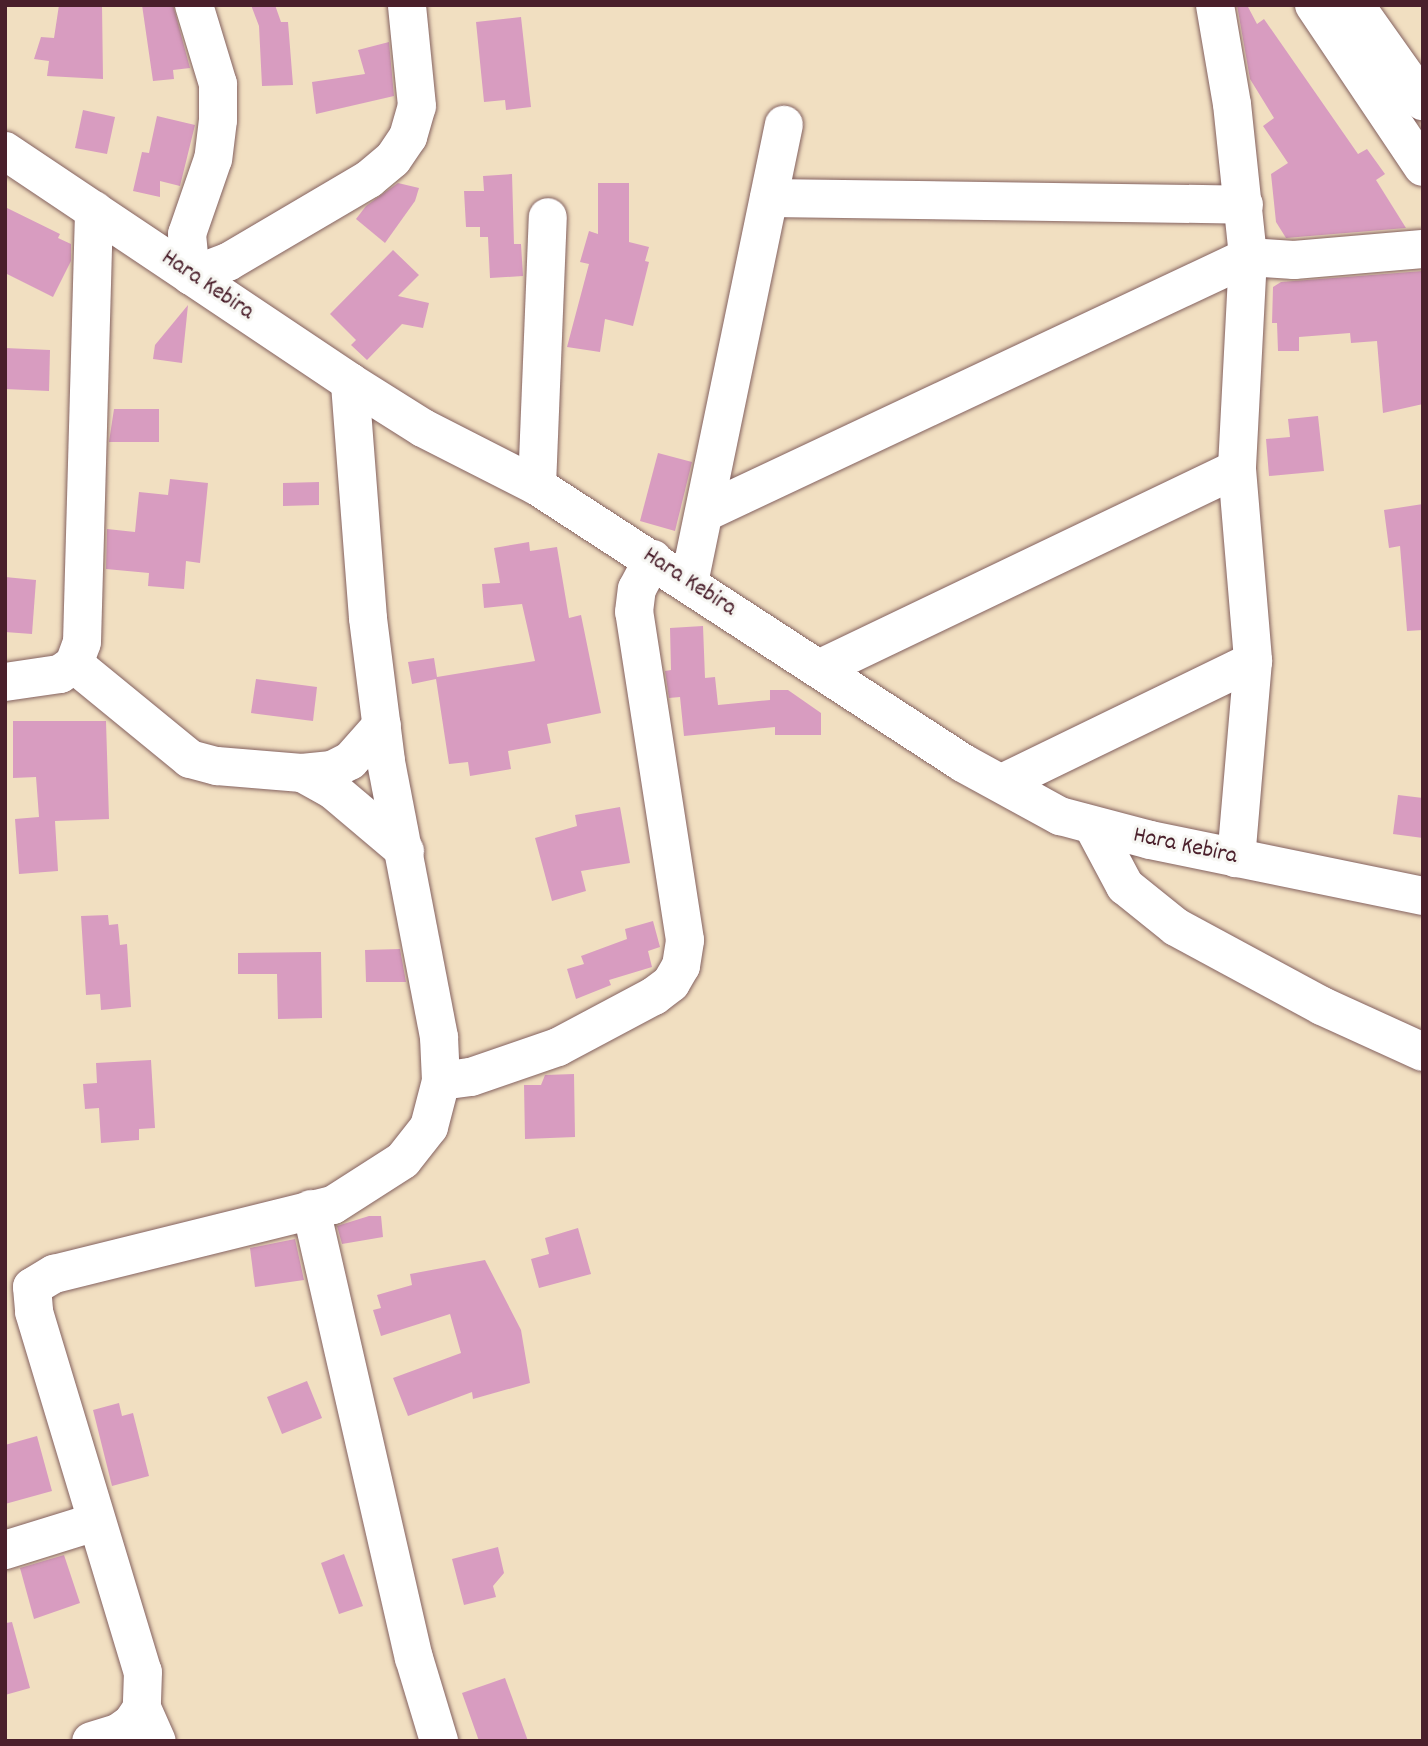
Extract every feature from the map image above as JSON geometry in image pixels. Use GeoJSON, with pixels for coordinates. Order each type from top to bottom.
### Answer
{"type":"FeatureCollection","features":[{"type":"Feature","properties":{"kind":"street"},"geometry":{"type":"LineString","coordinates":[[194,5],[218,84],[218,120],[213,159],[187,234],[191,276],[239,255],[369,179],[393,159],[408,137],[417,106],[407,5]]}},
{"type":"Feature","properties":{"kind":"street"},"geometry":{"type":"LineString","coordinates":[[1215,5],[1244,205],[1248,257],[1237,469],[1253,661],[1236,858]]}},
{"type":"Feature","properties":{"kind":"street"},"geometry":{"type":"LineString","coordinates":[[1314,5],[1423,167]]}},
{"type":"Feature","properties":{"kind":"street"},"geometry":{"type":"LineString","coordinates":[[1355,5],[1423,101]]}},
{"type":"Feature","properties":{"kind":"street"},"geometry":{"type":"LineString","coordinates":[[689,583],[706,512],[784,125]]}},
{"type":"Feature","properties":{"kind":"street","name":"Hara Kebira"},"geometry":{"type":"LineString","coordinates":[[5,151],[350,382],[423,428],[537,486],[963,762],[1004,782],[1060,816],[1094,828],[1423,896]]}},
{"type":"Feature","properties":{"kind":"street"},"geometry":{"type":"LineString","coordinates":[[769,198],[1244,205]]}},
{"type":"Feature","properties":{"kind":"street"},"geometry":{"type":"LineString","coordinates":[[5,682],[42,680],[74,664],[82,642],[94,210]]}},
{"type":"Feature","properties":{"kind":"street"},"geometry":{"type":"LineString","coordinates":[[537,486],[548,217]]}},
{"type":"Feature","properties":{"kind":"street"},"geometry":{"type":"LineString","coordinates":[[706,512],[1248,257],[1293,260],[1423,249]]}},
{"type":"Feature","properties":{"kind":"street"},"geometry":{"type":"LineString","coordinates":[[91,1741],[149,1725],[143,1672],[95,1522],[71,1425],[34,1312],[19,1280],[54,1274],[333,1205],[403,1160],[429,1126],[441,1081],[439,1037],[382,725],[368,618],[350,382]]}},
{"type":"Feature","properties":{"kind":"street"},"geometry":{"type":"LineString","coordinates":[[821,668],[1237,469]]}},
{"type":"Feature","properties":{"kind":"street"},"geometry":{"type":"LineString","coordinates":[[441,1081],[471,1077],[558,1047],[653,996],[671,983],[681,966],[685,940],[634,612],[637,589],[653,559]]}},
{"type":"Feature","properties":{"kind":"street"},"geometry":{"type":"LineString","coordinates":[[1004,782],[1253,661]]}},
{"type":"Feature","properties":{"kind":"street"},"geometry":{"type":"LineString","coordinates":[[74,664],[190,759],[302,773],[332,770],[350,761],[382,725]]}},
{"type":"Feature","properties":{"kind":"street"},"geometry":{"type":"LineString","coordinates":[[302,773],[334,791],[405,851]]}},
{"type":"Feature","properties":{"kind":"street"},"geometry":{"type":"LineString","coordinates":[[1094,828],[1125,886],[1176,927],[1322,1006],[1423,1052]]}},
{"type":"Feature","properties":{"kind":"street"},"geometry":{"type":"LineString","coordinates":[[311,1209],[414,1658],[439,1741]]}},
{"type":"Feature","properties":{"kind":"street"},"geometry":{"type":"LineString","coordinates":[[5,1550],[95,1522]]}},
{"type":"Feature","properties":{"kind":"building"},"geometry":{"type":"Polygon","coordinates":[[[59,5],[102,5],[103,79],[47,76],[49,61],[34,59],[41,37],[54,38],[59,5]]]}},
{"type":"Feature","properties":{"kind":"building"},"geometry":{"type":"Polygon","coordinates":[[[142,5],[173,5],[190,68],[173,70],[174,79],[153,81],[142,5]]]}},
{"type":"Feature","properties":{"kind":"building"},"geometry":{"type":"Polygon","coordinates":[[[251,5],[275,5],[281,22],[288,22],[293,85],[262,86],[259,26],[251,5]]]}},
{"type":"Feature","properties":{"kind":"building"},"geometry":{"type":"Polygon","coordinates":[[[1237,5],[1247,5],[1257,24],[1264,19],[1358,154],[1367,149],[1385,174],[1376,180],[1406,228],[1286,238],[1276,222],[1271,174],[1288,163],[1263,126],[1274,118],[1250,79],[1237,5]]]}},
{"type":"Feature","properties":{"kind":"building"},"geometry":{"type":"Polygon","coordinates":[[[521,17],[531,107],[506,110],[505,100],[484,102],[476,22],[521,17]]]}},
{"type":"Feature","properties":{"kind":"building"},"geometry":{"type":"Polygon","coordinates":[[[389,42],[394,96],[316,114],[312,82],[365,74],[358,50],[389,42]]]}},
{"type":"Feature","properties":{"kind":"building"},"geometry":{"type":"Polygon","coordinates":[[[83,110],[115,117],[107,154],[75,148],[83,110]]]}},
{"type":"Feature","properties":{"kind":"building"},"geometry":{"type":"Polygon","coordinates":[[[157,116],[195,125],[180,186],[160,181],[160,197],[133,191],[142,152],[149,153],[157,116]]]}},
{"type":"Feature","properties":{"kind":"building"},"geometry":{"type":"Polygon","coordinates":[[[512,174],[514,244],[521,244],[523,276],[490,278],[488,237],[480,237],[480,227],[466,227],[464,191],[484,191],[483,176],[512,174]]]}},
{"type":"Feature","properties":{"kind":"building"},"geometry":{"type":"Polygon","coordinates":[[[398,183],[419,188],[415,201],[385,243],[356,219],[366,206],[398,183]]]}},
{"type":"Feature","properties":{"kind":"building"},"geometry":{"type":"Polygon","coordinates":[[[598,183],[629,183],[629,242],[649,247],[645,261],[649,262],[633,326],[605,319],[600,352],[567,347],[589,264],[580,262],[589,231],[598,234],[598,183]]]}},
{"type":"Feature","properties":{"kind":"building"},"geometry":{"type":"Polygon","coordinates":[[[5,207],[60,234],[58,238],[71,244],[71,261],[53,297],[5,273],[5,207]]]}},
{"type":"Feature","properties":{"kind":"building"},"geometry":{"type":"Polygon","coordinates":[[[393,250],[419,275],[398,296],[429,303],[423,328],[402,324],[367,360],[351,345],[356,340],[330,314],[393,250]]]}},
{"type":"Feature","properties":{"kind":"building"},"geometry":{"type":"Polygon","coordinates":[[[1423,271],[1423,404],[1383,413],[1377,341],[1351,343],[1350,333],[1299,337],[1299,351],[1278,351],[1277,323],[1272,323],[1273,287],[1281,282],[1423,271]]]}},
{"type":"Feature","properties":{"kind":"building"},"geometry":{"type":"Polygon","coordinates":[[[188,305],[182,363],[153,359],[155,345],[188,305]]]}},
{"type":"Feature","properties":{"kind":"building"},"geometry":{"type":"Polygon","coordinates":[[[5,348],[50,350],[49,391],[5,389],[5,348]]]}},
{"type":"Feature","properties":{"kind":"building"},"geometry":{"type":"Polygon","coordinates":[[[114,409],[159,409],[159,442],[109,442],[114,409]]]}},
{"type":"Feature","properties":{"kind":"building"},"geometry":{"type":"Polygon","coordinates":[[[1318,416],[1324,471],[1269,476],[1266,439],[1290,437],[1288,419],[1318,416]]]}},
{"type":"Feature","properties":{"kind":"building"},"geometry":{"type":"Polygon","coordinates":[[[658,453],[692,462],[675,531],[640,521],[658,453]]]}},
{"type":"Feature","properties":{"kind":"building"},"geometry":{"type":"Polygon","coordinates":[[[170,479],[208,483],[200,563],[186,561],[184,589],[148,586],[149,573],[106,569],[107,529],[135,532],[139,492],[168,495],[170,479]]]}},
{"type":"Feature","properties":{"kind":"building"},"geometry":{"type":"Polygon","coordinates":[[[319,482],[319,505],[283,506],[283,483],[319,482]]]}},
{"type":"Feature","properties":{"kind":"building"},"geometry":{"type":"Polygon","coordinates":[[[1423,504],[1423,630],[1407,631],[1400,546],[1389,548],[1384,510],[1423,504]]]}},
{"type":"Feature","properties":{"kind":"building"},"geometry":{"type":"Polygon","coordinates":[[[529,542],[530,551],[557,547],[569,618],[581,615],[601,713],[547,724],[551,743],[508,751],[511,769],[470,776],[468,762],[449,764],[436,679],[412,684],[408,662],[434,658],[437,677],[535,661],[522,604],[484,608],[482,584],[500,583],[494,548],[529,542]]]}},
{"type":"Feature","properties":{"kind":"building"},"geometry":{"type":"Polygon","coordinates":[[[5,577],[36,580],[32,634],[5,632],[5,577]]]}},
{"type":"Feature","properties":{"kind":"building"},"geometry":{"type":"Polygon","coordinates":[[[703,626],[705,678],[715,677],[718,705],[770,700],[770,690],[788,690],[821,713],[821,735],[775,735],[775,727],[684,736],[680,697],[669,698],[665,671],[671,670],[670,628],[703,626]]]}},
{"type":"Feature","properties":{"kind":"building"},"geometry":{"type":"Polygon","coordinates":[[[256,679],[317,687],[313,721],[251,713],[256,679]]]}},
{"type":"Feature","properties":{"kind":"building"},"geometry":{"type":"Polygon","coordinates":[[[13,721],[106,721],[109,819],[55,821],[58,871],[19,874],[15,819],[39,817],[36,777],[13,778],[13,721]]]}},
{"type":"Feature","properties":{"kind":"building"},"geometry":{"type":"Polygon","coordinates":[[[1398,795],[1423,798],[1423,838],[1393,834],[1398,795]]]}},
{"type":"Feature","properties":{"kind":"building"},"geometry":{"type":"Polygon","coordinates":[[[620,807],[630,863],[581,871],[586,891],[552,901],[535,838],[577,826],[575,815],[620,807]]]}},
{"type":"Feature","properties":{"kind":"building"},"geometry":{"type":"Polygon","coordinates":[[[108,915],[109,925],[118,924],[120,945],[127,944],[131,1007],[101,1010],[100,994],[86,995],[81,916],[108,915]]]}},
{"type":"Feature","properties":{"kind":"building"},"geometry":{"type":"Polygon","coordinates":[[[653,921],[660,947],[648,951],[652,967],[609,980],[611,985],[576,999],[567,969],[584,964],[581,956],[627,939],[625,929],[653,921]]]}},
{"type":"Feature","properties":{"kind":"building"},"geometry":{"type":"Polygon","coordinates":[[[400,949],[406,982],[366,982],[365,950],[400,949]]]}},
{"type":"Feature","properties":{"kind":"building"},"geometry":{"type":"Polygon","coordinates":[[[321,952],[322,1018],[278,1019],[277,974],[238,974],[238,953],[321,952]]]}},
{"type":"Feature","properties":{"kind":"building"},"geometry":{"type":"Polygon","coordinates":[[[151,1060],[155,1128],[139,1129],[139,1140],[101,1143],[99,1108],[85,1109],[83,1084],[97,1083],[96,1063],[151,1060]]]}},
{"type":"Feature","properties":{"kind":"building"},"geometry":{"type":"Polygon","coordinates":[[[574,1074],[575,1137],[525,1139],[524,1085],[541,1085],[545,1075],[574,1074]]]}},
{"type":"Feature","properties":{"kind":"building"},"geometry":{"type":"Polygon","coordinates":[[[369,1216],[381,1216],[383,1237],[342,1244],[337,1226],[369,1216]]]}},
{"type":"Feature","properties":{"kind":"building"},"geometry":{"type":"Polygon","coordinates":[[[578,1228],[591,1274],[539,1288],[531,1259],[549,1254],[545,1238],[578,1228]]]}},
{"type":"Feature","properties":{"kind":"building"},"geometry":{"type":"Polygon","coordinates":[[[295,1239],[304,1280],[255,1287],[250,1248],[295,1239]]]}},
{"type":"Feature","properties":{"kind":"building"},"geometry":{"type":"Polygon","coordinates":[[[485,1260],[521,1330],[530,1383],[473,1399],[472,1392],[408,1416],[393,1378],[461,1353],[450,1314],[381,1336],[373,1310],[381,1308],[377,1295],[412,1285],[410,1274],[485,1260]]]}},
{"type":"Feature","properties":{"kind":"building"},"geometry":{"type":"Polygon","coordinates":[[[307,1381],[322,1418],[282,1434],[267,1397],[307,1381]]]}},
{"type":"Feature","properties":{"kind":"building"},"geometry":{"type":"Polygon","coordinates":[[[119,1403],[122,1416],[133,1413],[149,1476],[112,1486],[93,1410],[119,1403]]]}},
{"type":"Feature","properties":{"kind":"building"},"geometry":{"type":"Polygon","coordinates":[[[37,1436],[52,1491],[5,1504],[5,1445],[37,1436]]]}},
{"type":"Feature","properties":{"kind":"building"},"geometry":{"type":"Polygon","coordinates":[[[498,1547],[504,1573],[493,1586],[496,1597],[464,1605],[452,1559],[498,1547]]]}},
{"type":"Feature","properties":{"kind":"building"},"geometry":{"type":"Polygon","coordinates":[[[344,1554],[363,1606],[339,1614],[321,1563],[344,1554]]]}},
{"type":"Feature","properties":{"kind":"building"},"geometry":{"type":"Polygon","coordinates":[[[64,1555],[80,1603],[34,1619],[20,1568],[64,1555]]]}},
{"type":"Feature","properties":{"kind":"building"},"geometry":{"type":"Polygon","coordinates":[[[12,1622],[30,1688],[5,1695],[6,1623],[12,1622]]]}},
{"type":"Feature","properties":{"kind":"building"},"geometry":{"type":"Polygon","coordinates":[[[505,1678],[528,1741],[479,1741],[462,1693],[505,1678]]]}}]}
